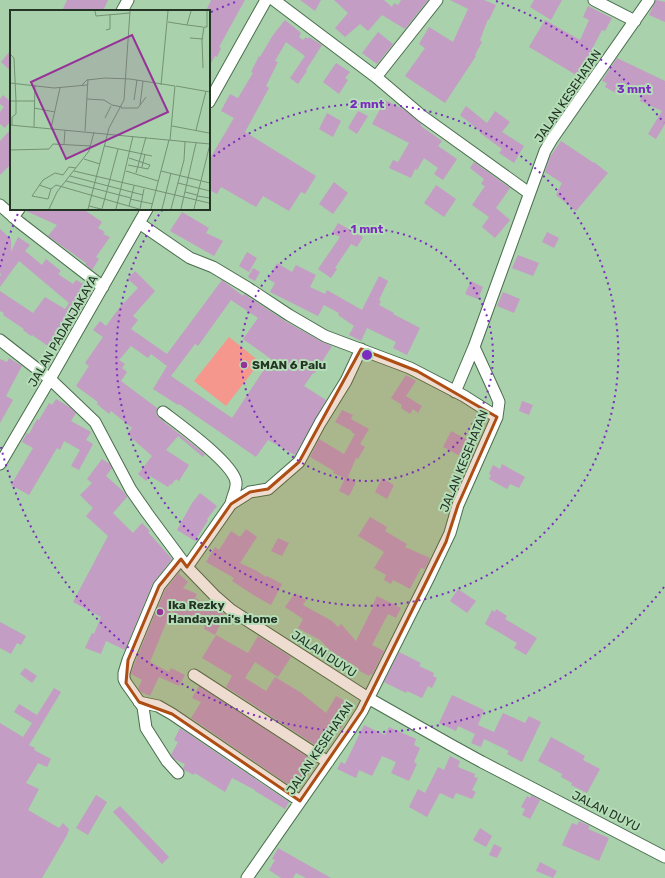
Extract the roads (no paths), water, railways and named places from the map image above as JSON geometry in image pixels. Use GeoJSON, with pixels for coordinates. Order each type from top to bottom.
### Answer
{"type":"FeatureCollection","features":[{"type":"Feature","properties":{"kind":"street"},"geometry":{"type":"LineString","coordinates":[[123,10],[128,0]]}},
{"type":"Feature","properties":{"kind":"street"},"geometry":{"type":"LineString","coordinates":[[210,98],[213,84],[266,0]]}},
{"type":"Feature","properties":{"kind":"street"},"geometry":{"type":"LineString","coordinates":[[274,0],[376,78],[422,116],[529,193]]}},
{"type":"Feature","properties":{"kind":"street"},"geometry":{"type":"LineString","coordinates":[[376,78],[437,0]]}},
{"type":"Feature","properties":{"kind":"street"},"geometry":{"type":"LineString","coordinates":[[594,0],[635,21]]}},
{"type":"Feature","properties":{"kind":"street","name":"JALAN KESEHATAN"},"geometry":{"type":"LineString","coordinates":[[247,878],[356,721],[446,542],[458,505],[497,417],[499,402],[474,347],[541,159],[549,144],[649,0]]}},
{"type":"Feature","properties":{"kind":"street"},"geometry":{"type":"LineString","coordinates":[[0,205],[16,213],[103,287]]}},
{"type":"Feature","properties":{"kind":"street","name":"JALAN PADANJAKAYA"},"geometry":{"type":"LineString","coordinates":[[0,464],[146,210]]}},
{"type":"Feature","properties":{"kind":"street"},"geometry":{"type":"LineString","coordinates":[[139,224],[190,258],[213,267],[325,336],[410,368],[497,417]]}},
{"type":"Feature","properties":{"kind":"street","name":"JALAN DUYU"},"geometry":{"type":"LineString","coordinates":[[0,340],[50,379],[95,422],[131,490],[184,563],[232,610],[368,698],[482,762],[665,857]]}},
{"type":"Feature","properties":{"kind":"street"},"geometry":{"type":"LineString","coordinates":[[455,392],[474,347]]}},
{"type":"Feature","properties":{"kind":"street"},"geometry":{"type":"LineString","coordinates":[[178,773],[167,760],[146,728],[144,712],[124,679],[125,669],[159,586],[184,563],[231,504],[250,492],[268,489],[299,462],[346,381],[362,349]]}},
{"type":"Feature","properties":{"kind":"street"},"geometry":{"type":"LineString","coordinates":[[163,412],[220,458],[229,470],[234,477],[236,485],[231,504]]}},
{"type":"Feature","properties":{"kind":"street"},"geometry":{"type":"LineString","coordinates":[[194,675],[328,762]]}},
{"type":"Feature","properties":{"kind":"street"},"geometry":{"type":"LineString","coordinates":[[139,702],[158,706],[172,714],[300,801]]}},
{"type":"Feature","properties":{"kind":"place","name":"SMAN 6 Palu"},"geometry":{"type":"Point","coordinates":[244,365]}},
{"type":"Feature","properties":{"kind":"place","name":"Ika Rezky Handayani's Home"},"geometry":{"type":"Point","coordinates":[160,612]}}]}
